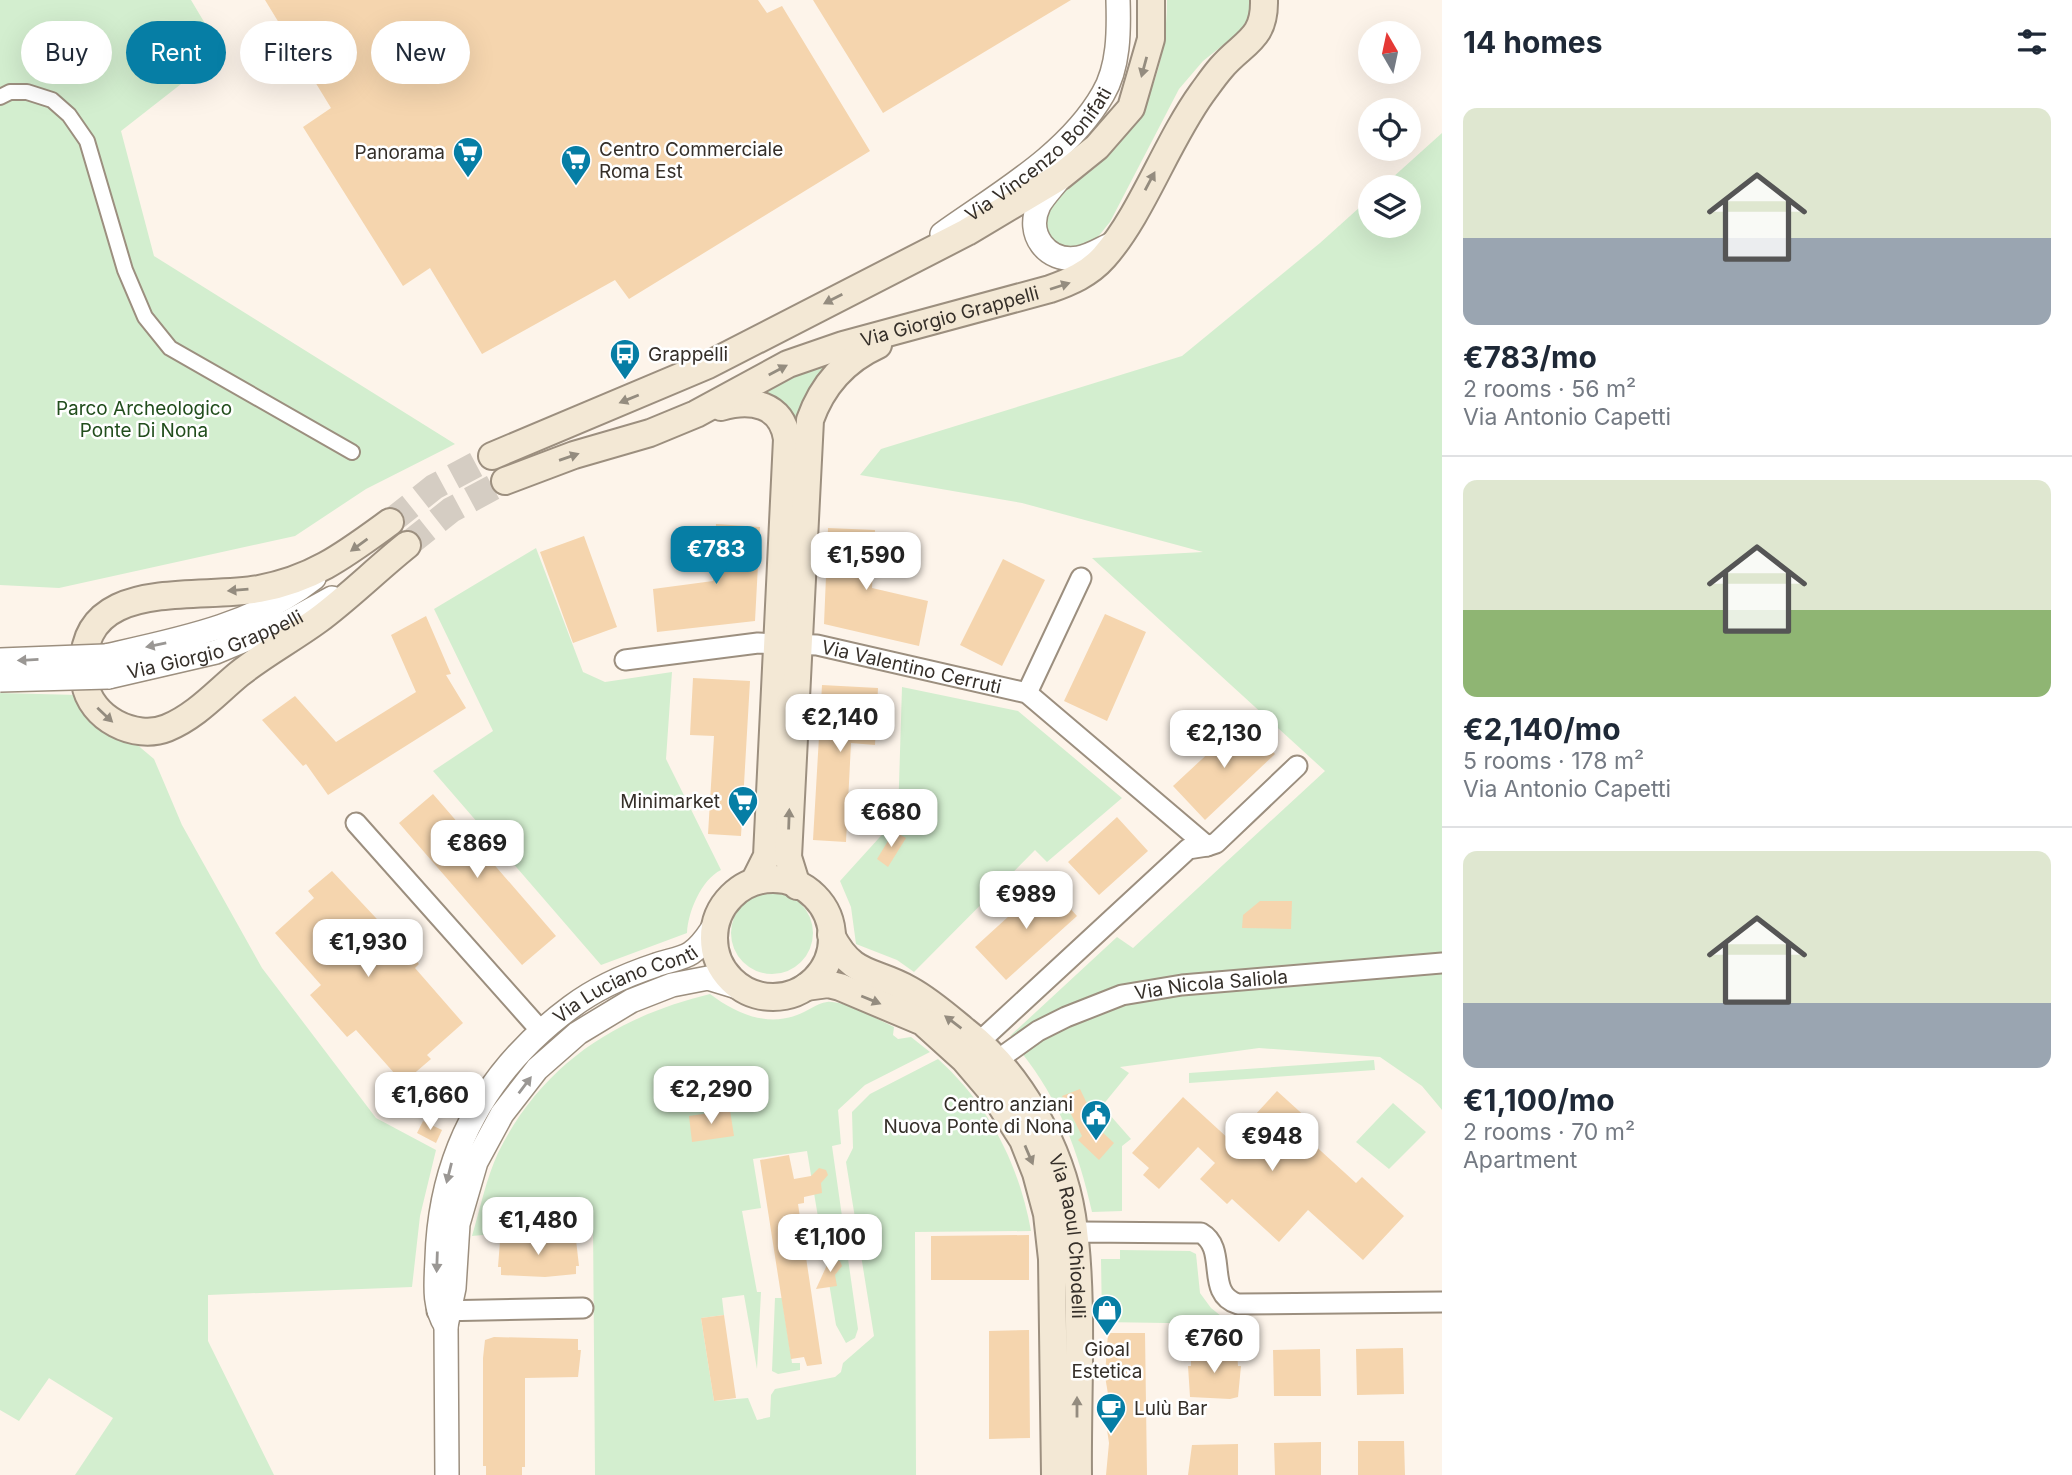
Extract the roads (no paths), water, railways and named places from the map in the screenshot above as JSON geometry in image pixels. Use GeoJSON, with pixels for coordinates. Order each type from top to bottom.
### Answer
{"type":"FeatureCollection","features":[{"type":"Feature","properties":{"kind":"main road"},"geometry":{"type":"LineString","coordinates":[[492,456],[691,373],[967,232],[1061,176],[1097,147],[1131,108],[1151,38],[1151,0]]}},
{"type":"Feature","properties":{"kind":"main road","name":"Via Giorgio Grappelli"},"geometry":{"type":"LineString","coordinates":[[505,481],[574,455],[649,433],[696,414],[788,365],[843,345],[1072,282],[1102,259],[1117,241],[1180,124],[1222,66],[1253,40],[1265,18],[1264,0]]}},
{"type":"Feature","properties":{"kind":"main road"},"geometry":{"type":"LineString","coordinates":[[755,880],[767,856],[787,644],[798,449],[815,407],[837,374],[863,352],[924,323]]}},
{"type":"Feature","properties":{"kind":"main road"},"geometry":{"type":"LineString","coordinates":[[696,414],[740,402],[759,403],[781,419],[798,449]]}},
{"type":"Feature","properties":{"kind":"main road","name":"Via Giorgio Grappelli"},"geometry":{"type":"LineString","coordinates":[[328,567],[390,522]]}},
{"type":"Feature","properties":{"kind":"main road","name":"Via Giorgio Grappelli"},"geometry":{"type":"LineString","coordinates":[[357,584],[407,545]]}},
{"type":"Feature","properties":{"kind":"main road"},"geometry":{"type":"LineString","coordinates":[[328,567],[259,589],[133,600],[108,611],[94,625],[85,649],[85,686],[92,701],[102,715],[116,724],[138,731],[165,729],[194,714],[241,673],[332,608],[357,584]]}},
{"type":"Feature","properties":{"kind":"main road"},"geometry":{"type":"LineString","coordinates":[[787,644],[788,857],[797,886]]}},
{"type":"Feature","properties":{"kind":"main road"},"geometry":{"type":"LineString","coordinates":[[769,878],[797,886],[824,909],[831,935],[826,964],[806,987],[796,994],[780,999],[766,998],[744,989],[731,978],[721,963],[716,945],[715,925],[720,907],[742,886],[769,878]]}},
{"type":"Feature","properties":{"kind":"main road","name":"Via Raoul Chiodelli"},"geometry":{"type":"LineString","coordinates":[[831,935],[841,955],[851,965],[911,990],[978,1042],[1018,1089],[1046,1134],[1059,1169],[1061,1236],[1055,1475]]}},
{"type":"Feature","properties":{"kind":"main road","name":"Via Raoul Chiodelli"},"geometry":{"type":"LineString","coordinates":[[806,987],[828,984],[839,987],[923,1022],[964,1059],[993,1093],[1023,1140],[1077,1274],[1078,1475]]}},
{"type":"Feature","properties":{"kind":"street","name":"Via Vincenzo Bonifati"},"geometry":{"type":"LineString","coordinates":[[895,269],[1037,166],[1082,124],[1105,93],[1120,39],[1118,0]]}},
{"type":"Feature","properties":{"kind":"street"},"geometry":{"type":"LineString","coordinates":[[0,97],[10,92],[27,92],[52,100],[69,115],[87,141],[125,270],[145,317],[170,348],[352,452]]}},
{"type":"Feature","properties":{"kind":"street"},"geometry":{"type":"LineString","coordinates":[[1061,176],[1040,205],[1035,217],[1035,234],[1044,248],[1055,256],[1077,258],[1117,241]]}},
{"type":"Feature","properties":{"kind":"street","name":"Via Giorgio Grappelli"},"geometry":{"type":"LineString","coordinates":[[0,660],[107,667],[244,618],[300,590],[328,567]]}},
{"type":"Feature","properties":{"kind":"street","name":"Via Valentino Cerruti"},"geometry":{"type":"LineString","coordinates":[[1027,692],[1081,579]]}},
{"type":"Feature","properties":{"kind":"street","name":"Via Giorgio Grappelli"},"geometry":{"type":"LineString","coordinates":[[0,680],[216,652],[290,621],[357,584]]}},
{"type":"Feature","properties":{"kind":"street","name":"Via Valentino Cerruti"},"geometry":{"type":"LineString","coordinates":[[625,660],[758,643],[817,645],[1027,692],[1207,846]]}},
{"type":"Feature","properties":{"kind":"street"},"geometry":{"type":"LineString","coordinates":[[978,1042],[1188,849],[1216,843],[1297,766]]}},
{"type":"Feature","properties":{"kind":"street"},"geometry":{"type":"LineString","coordinates":[[356,823],[536,1037],[547,1059]]}},
{"type":"Feature","properties":{"kind":"street","name":"Via Luciano Conti"},"geometry":{"type":"LineString","coordinates":[[447,1475],[444,1316],[450,1164],[464,1135],[484,1095],[536,1037],[594,992],[643,970],[690,954],[715,925]]}},
{"type":"Feature","properties":{"kind":"street","name":"Via Nicola Saliola"},"geometry":{"type":"LineString","coordinates":[[996,1061],[1038,1031],[1122,995],[1182,985],[1442,963]]}},
{"type":"Feature","properties":{"kind":"street","name":"Via Luciano Conti"},"geometry":{"type":"LineString","coordinates":[[450,1215],[466,1190],[502,1114],[547,1059],[578,1033],[644,994],[708,978],[744,989]]}},
{"type":"Feature","properties":{"kind":"street"},"geometry":{"type":"LineString","coordinates":[[1061,1236],[1201,1233],[1214,1248],[1219,1286],[1224,1296],[1238,1304],[1442,1302]]}},
{"type":"Feature","properties":{"kind":"street"},"geometry":{"type":"LineString","coordinates":[[444,1316],[583,1308]]}},
{"type":"Feature","properties":{"kind":"tunnel"},"geometry":{"type":"LineString","coordinates":[[390,522],[434,487],[492,456]]}},
{"type":"Feature","properties":{"kind":"tunnel"},"geometry":{"type":"LineString","coordinates":[[407,545],[451,510],[505,481]]}},
{"type":"Feature","properties":{"kind":"place","name":"Panorama"},"geometry":{"type":"Point","coordinates":[468,179]}},
{"type":"Feature","properties":{"kind":"place","name":"Centro Commerciale Roma Est"},"geometry":{"type":"Point","coordinates":[576,187]}},
{"type":"Feature","properties":{"kind":"place","name":"Grappelli"},"geometry":{"type":"Point","coordinates":[625,381]}},
{"type":"Feature","properties":{"kind":"place","name":"Minimarket"},"geometry":{"type":"Point","coordinates":[743,828]}},
{"type":"Feature","properties":{"kind":"place","name":"Centro anziani Nuova Ponte di Nona"},"geometry":{"type":"Point","coordinates":[1096,1142]}},
{"type":"Feature","properties":{"kind":"place","name":"Gioal Estetica"},"geometry":{"type":"Point","coordinates":[1107,1337]}},
{"type":"Feature","properties":{"kind":"place","name":"Lulù Bar"},"geometry":{"type":"Point","coordinates":[1111,1435]}},
{"type":"Feature","properties":{"kind":"park label","name":"Parco Archeologico Ponte Di Nona"},"geometry":{"type":"Point","coordinates":[144,419]}}]}
